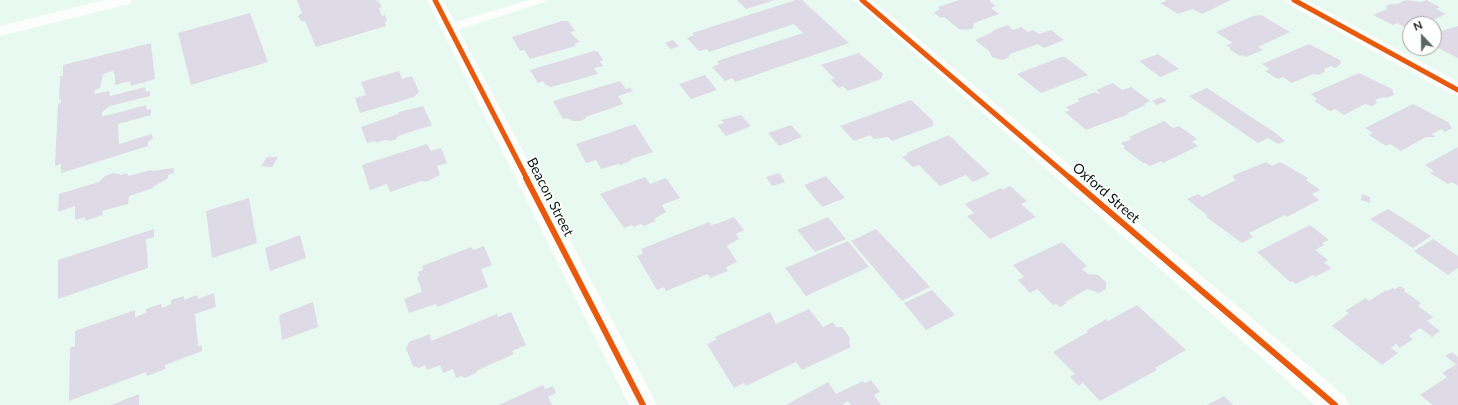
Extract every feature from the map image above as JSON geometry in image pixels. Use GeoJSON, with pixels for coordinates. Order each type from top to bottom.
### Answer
{"type":"FeatureCollection","features":[{"type":"Feature","properties":{"kind":"street"},"geometry":{"type":"LineString","coordinates":[[0,31],[124,0]]}},
{"type":"Feature","properties":{"kind":"street","name":"Beacon Street"},"geometry":{"type":"LineString","coordinates":[[435,0],[643,405]]}},
{"type":"Feature","properties":{"kind":"street","name":"Oxford Street"},"geometry":{"type":"LineString","coordinates":[[862,0],[1335,405]]}},
{"type":"Feature","properties":{"kind":"street"},"geometry":{"type":"LineString","coordinates":[[1294,0],[1458,90]]}},
{"type":"Feature","properties":{"kind":"lane"},"geometry":{"type":"LineString","coordinates":[[450,28],[541,0]]}},
{"type":"Feature","properties":{"kind":"building"},"geometry":{"type":"Polygon","coordinates":[[[297,0],[379,0],[375,1],[379,2],[382,7],[379,8],[382,16],[385,15],[387,21],[385,22],[386,26],[316,47],[305,21],[301,21],[298,16],[302,13],[297,0]]]}},
{"type":"Feature","properties":{"kind":"building"},"geometry":{"type":"Polygon","coordinates":[[[737,0],[775,0],[746,9],[737,0]]]}},
{"type":"Feature","properties":{"kind":"building"},"geometry":{"type":"Polygon","coordinates":[[[796,0],[802,0],[849,43],[735,82],[732,78],[725,81],[712,67],[719,64],[717,61],[803,33],[794,24],[709,52],[707,49],[699,51],[687,38],[694,35],[692,33],[796,0]]]}},
{"type":"Feature","properties":{"kind":"building"},"geometry":{"type":"Polygon","coordinates":[[[959,0],[991,0],[989,1],[996,6],[991,8],[999,14],[974,23],[973,28],[968,30],[959,29],[944,17],[941,18],[934,13],[940,9],[938,7],[959,0]]]}},
{"type":"Feature","properties":{"kind":"building"},"geometry":{"type":"Polygon","coordinates":[[[1165,0],[1231,0],[1202,14],[1193,9],[1178,14],[1160,3],[1167,1],[1165,0]]]}},
{"type":"Feature","properties":{"kind":"building"},"geometry":{"type":"Polygon","coordinates":[[[1406,0],[1422,2],[1426,0],[1440,7],[1436,9],[1446,14],[1442,16],[1402,16],[1402,26],[1397,23],[1393,25],[1373,15],[1387,9],[1386,6],[1397,4],[1406,0]]]}},
{"type":"Feature","properties":{"kind":"building"},"geometry":{"type":"Polygon","coordinates":[[[250,13],[268,62],[191,85],[178,33],[250,13]]]}},
{"type":"Feature","properties":{"kind":"building"},"geometry":{"type":"Polygon","coordinates":[[[1261,15],[1290,32],[1258,47],[1263,50],[1246,57],[1242,55],[1240,56],[1229,49],[1231,48],[1226,45],[1233,43],[1216,32],[1253,16],[1261,15]]]}},
{"type":"Feature","properties":{"kind":"building"},"geometry":{"type":"Polygon","coordinates":[[[562,21],[568,21],[575,31],[570,32],[580,42],[574,44],[576,46],[530,59],[524,50],[520,51],[512,37],[562,21]]]}},
{"type":"Feature","properties":{"kind":"building"},"geometry":{"type":"Polygon","coordinates":[[[1008,25],[1013,30],[1021,27],[1028,32],[1033,30],[1039,34],[1051,30],[1064,40],[1044,48],[1038,44],[1010,54],[1008,58],[1002,60],[992,57],[989,51],[975,40],[1008,25]]]}},
{"type":"Feature","properties":{"kind":"building"},"geometry":{"type":"Polygon","coordinates":[[[1458,26],[1458,58],[1442,50],[1442,31],[1458,26]]]}},
{"type":"Feature","properties":{"kind":"building"},"geometry":{"type":"Polygon","coordinates":[[[673,40],[679,46],[671,49],[665,43],[673,40]]]}},
{"type":"Feature","properties":{"kind":"building"},"geometry":{"type":"Polygon","coordinates":[[[151,43],[155,79],[131,86],[130,81],[115,85],[115,75],[113,71],[103,74],[100,88],[95,90],[94,94],[109,91],[110,96],[145,87],[146,92],[150,91],[150,96],[110,106],[102,112],[102,116],[146,105],[147,110],[151,109],[151,115],[118,124],[119,144],[152,134],[153,139],[148,141],[148,146],[61,173],[61,164],[55,166],[58,104],[61,103],[61,99],[59,100],[60,76],[63,76],[63,65],[151,43]]]}},
{"type":"Feature","properties":{"kind":"building"},"geometry":{"type":"Polygon","coordinates":[[[1309,44],[1340,60],[1341,64],[1335,68],[1331,66],[1324,69],[1325,72],[1319,75],[1313,74],[1292,83],[1283,77],[1278,79],[1265,71],[1270,69],[1262,64],[1309,44]]]}},
{"type":"Feature","properties":{"kind":"building"},"geometry":{"type":"Polygon","coordinates":[[[594,51],[598,52],[603,60],[600,61],[603,66],[594,68],[598,74],[551,87],[546,85],[543,81],[538,83],[530,70],[594,51]]]}},
{"type":"Feature","properties":{"kind":"building"},"geometry":{"type":"Polygon","coordinates":[[[859,53],[883,74],[881,79],[848,91],[843,86],[839,88],[831,80],[834,78],[821,65],[859,53]]]}},
{"type":"Feature","properties":{"kind":"building"},"geometry":{"type":"Polygon","coordinates":[[[1158,54],[1179,69],[1160,77],[1139,61],[1158,54]]]}},
{"type":"Feature","properties":{"kind":"building"},"geometry":{"type":"Polygon","coordinates":[[[1061,57],[1065,57],[1088,75],[1041,93],[1017,74],[1061,57]]]}},
{"type":"Feature","properties":{"kind":"building"},"geometry":{"type":"Polygon","coordinates":[[[399,71],[402,79],[412,76],[419,92],[414,97],[360,113],[355,98],[366,95],[361,82],[399,71]]]}},
{"type":"Feature","properties":{"kind":"building"},"geometry":{"type":"Polygon","coordinates":[[[1359,73],[1392,89],[1394,95],[1375,100],[1377,103],[1372,106],[1365,104],[1344,115],[1335,109],[1330,111],[1314,101],[1317,99],[1311,94],[1359,73]]]}},
{"type":"Feature","properties":{"kind":"building"},"geometry":{"type":"Polygon","coordinates":[[[705,75],[717,90],[691,99],[679,84],[705,75]]]}},
{"type":"Feature","properties":{"kind":"building"},"geometry":{"type":"Polygon","coordinates":[[[620,81],[626,89],[630,88],[633,91],[618,96],[623,104],[586,117],[581,121],[573,121],[567,118],[563,119],[553,101],[620,81]]]}},
{"type":"Feature","properties":{"kind":"building"},"geometry":{"type":"Polygon","coordinates":[[[1113,83],[1122,90],[1131,87],[1150,101],[1144,104],[1146,105],[1127,113],[1129,114],[1086,130],[1065,112],[1070,110],[1066,107],[1080,101],[1077,99],[1095,92],[1098,94],[1100,93],[1096,90],[1113,83]]]}},
{"type":"Feature","properties":{"kind":"building"},"geometry":{"type":"Polygon","coordinates":[[[1207,88],[1277,134],[1285,141],[1278,144],[1268,138],[1258,143],[1189,96],[1207,88]]]}},
{"type":"Feature","properties":{"kind":"building"},"geometry":{"type":"Polygon","coordinates":[[[1161,97],[1167,101],[1157,105],[1152,101],[1161,97]]]}},
{"type":"Feature","properties":{"kind":"building"},"geometry":{"type":"Polygon","coordinates":[[[911,100],[933,121],[933,126],[892,141],[888,137],[874,139],[870,135],[854,141],[840,126],[911,100]]]}},
{"type":"Feature","properties":{"kind":"building"},"geometry":{"type":"Polygon","coordinates":[[[1413,104],[1448,122],[1452,128],[1445,132],[1441,129],[1432,134],[1436,137],[1426,137],[1401,151],[1390,144],[1386,146],[1369,135],[1373,133],[1365,128],[1413,104]]]}},
{"type":"Feature","properties":{"kind":"building"},"geometry":{"type":"Polygon","coordinates":[[[423,106],[432,125],[398,136],[395,140],[367,143],[361,127],[398,114],[399,112],[423,106]]]}},
{"type":"Feature","properties":{"kind":"building"},"geometry":{"type":"Polygon","coordinates":[[[741,115],[751,126],[726,136],[717,125],[724,123],[721,120],[741,115]]]}},
{"type":"Feature","properties":{"kind":"building"},"geometry":{"type":"Polygon","coordinates":[[[1164,121],[1173,128],[1179,126],[1197,139],[1192,142],[1198,146],[1163,163],[1161,161],[1150,166],[1143,163],[1123,148],[1125,147],[1121,143],[1132,139],[1129,137],[1164,121]]]}},
{"type":"Feature","properties":{"kind":"building"},"geometry":{"type":"Polygon","coordinates":[[[635,124],[653,152],[631,159],[630,161],[621,165],[618,164],[601,169],[596,160],[586,163],[576,144],[635,124]]]}},
{"type":"Feature","properties":{"kind":"building"},"geometry":{"type":"Polygon","coordinates":[[[791,125],[802,137],[779,146],[768,133],[791,125]]]}},
{"type":"Feature","properties":{"kind":"building"},"geometry":{"type":"Polygon","coordinates":[[[949,135],[990,174],[973,182],[966,175],[940,186],[919,165],[913,167],[902,157],[908,155],[906,153],[949,135]]]}},
{"type":"Feature","properties":{"kind":"building"},"geometry":{"type":"Polygon","coordinates":[[[427,144],[431,151],[441,148],[447,163],[437,166],[440,175],[426,182],[422,181],[390,192],[387,184],[370,190],[362,165],[427,144]]]}},
{"type":"Feature","properties":{"kind":"building"},"geometry":{"type":"Polygon","coordinates":[[[1458,147],[1458,186],[1452,182],[1448,184],[1430,173],[1434,171],[1425,165],[1458,147]]]}},
{"type":"Feature","properties":{"kind":"building"},"geometry":{"type":"Polygon","coordinates":[[[267,157],[278,157],[272,167],[261,166],[267,157]]]}},
{"type":"Feature","properties":{"kind":"building"},"geometry":{"type":"Polygon","coordinates":[[[1266,162],[1272,166],[1280,162],[1308,178],[1306,180],[1320,190],[1312,194],[1319,200],[1287,217],[1285,215],[1249,233],[1253,237],[1242,243],[1206,217],[1208,216],[1187,199],[1198,194],[1202,197],[1236,180],[1232,176],[1266,162]]]}},
{"type":"Feature","properties":{"kind":"building"},"geometry":{"type":"Polygon","coordinates":[[[174,168],[174,173],[168,175],[168,178],[153,188],[129,196],[128,204],[102,211],[103,215],[85,221],[85,217],[75,220],[75,206],[58,212],[59,194],[99,182],[105,176],[113,173],[122,175],[127,173],[128,176],[151,170],[174,168]]]}},
{"type":"Feature","properties":{"kind":"building"},"geometry":{"type":"Polygon","coordinates":[[[779,173],[785,182],[772,186],[766,177],[779,173]]]}},
{"type":"Feature","properties":{"kind":"building"},"geometry":{"type":"Polygon","coordinates":[[[826,176],[845,198],[822,207],[804,185],[826,176]]]}},
{"type":"Feature","properties":{"kind":"building"},"geometry":{"type":"Polygon","coordinates":[[[645,177],[650,184],[666,178],[680,198],[662,205],[666,212],[654,219],[656,221],[644,226],[640,224],[634,227],[632,225],[624,228],[600,194],[645,177]]]}},
{"type":"Feature","properties":{"kind":"building"},"geometry":{"type":"Polygon","coordinates":[[[1010,186],[1027,201],[1021,204],[1036,217],[990,239],[967,216],[974,213],[965,204],[1001,188],[1003,190],[1010,186]]]}},
{"type":"Feature","properties":{"kind":"building"},"geometry":{"type":"Polygon","coordinates":[[[1362,194],[1370,197],[1370,203],[1361,200],[1362,194]]]}},
{"type":"Feature","properties":{"kind":"building"},"geometry":{"type":"Polygon","coordinates":[[[249,198],[257,243],[212,258],[206,211],[249,198]]]}},
{"type":"Feature","properties":{"kind":"building"},"geometry":{"type":"Polygon","coordinates":[[[1388,209],[1431,236],[1413,248],[1370,219],[1388,209]]]}},
{"type":"Feature","properties":{"kind":"building"},"geometry":{"type":"Polygon","coordinates":[[[734,217],[744,230],[736,234],[739,239],[727,246],[737,262],[726,267],[728,271],[710,278],[708,274],[666,291],[664,287],[657,290],[637,256],[643,254],[641,249],[709,222],[711,225],[734,217]]]}},
{"type":"Feature","properties":{"kind":"building"},"geometry":{"type":"Polygon","coordinates":[[[828,217],[846,239],[815,252],[797,230],[828,217]]]}},
{"type":"Feature","properties":{"kind":"building"},"geometry":{"type":"Polygon","coordinates":[[[1310,225],[1329,240],[1322,243],[1324,245],[1315,250],[1328,260],[1324,263],[1332,268],[1315,277],[1313,275],[1296,284],[1292,281],[1290,282],[1257,252],[1310,225]]]}},
{"type":"Feature","properties":{"kind":"building"},"geometry":{"type":"Polygon","coordinates":[[[154,229],[154,237],[146,239],[148,268],[58,299],[58,260],[154,229]]]}},
{"type":"Feature","properties":{"kind":"building"},"geometry":{"type":"Polygon","coordinates":[[[876,229],[930,287],[902,301],[851,241],[876,229]]]}},
{"type":"Feature","properties":{"kind":"building"},"geometry":{"type":"Polygon","coordinates":[[[300,235],[306,258],[270,271],[265,248],[300,235]]]}},
{"type":"Feature","properties":{"kind":"building"},"geometry":{"type":"Polygon","coordinates":[[[1433,239],[1458,256],[1458,268],[1448,275],[1414,251],[1433,239]]]}},
{"type":"Feature","properties":{"kind":"building"},"geometry":{"type":"Polygon","coordinates":[[[848,241],[869,267],[806,296],[785,268],[848,241]]]}},
{"type":"Feature","properties":{"kind":"building"},"geometry":{"type":"Polygon","coordinates":[[[1062,242],[1087,266],[1082,269],[1088,274],[1098,275],[1106,282],[1106,289],[1099,293],[1087,289],[1065,302],[1067,303],[1060,307],[1056,304],[1053,305],[1037,289],[1030,293],[1018,280],[1024,277],[1013,265],[1062,242]]]}},
{"type":"Feature","properties":{"kind":"building"},"geometry":{"type":"Polygon","coordinates":[[[484,246],[492,265],[481,269],[488,287],[437,307],[436,304],[409,313],[404,299],[422,292],[417,277],[419,276],[418,272],[423,270],[422,266],[471,247],[473,250],[484,246]]]}},
{"type":"Feature","properties":{"kind":"building"},"geometry":{"type":"Polygon","coordinates":[[[1400,286],[1405,289],[1404,291],[1421,303],[1418,306],[1433,317],[1427,321],[1440,331],[1432,337],[1420,328],[1409,336],[1413,339],[1400,348],[1396,344],[1391,348],[1398,353],[1382,365],[1332,326],[1349,313],[1345,311],[1366,298],[1369,301],[1386,290],[1387,291],[1393,288],[1395,289],[1400,286]]]}},
{"type":"Feature","properties":{"kind":"building"},"geometry":{"type":"Polygon","coordinates":[[[932,290],[955,315],[926,330],[904,303],[932,290]]]}},
{"type":"Feature","properties":{"kind":"building"},"geometry":{"type":"Polygon","coordinates":[[[214,293],[216,307],[195,314],[198,346],[202,345],[202,351],[165,365],[165,369],[147,376],[146,372],[69,401],[70,348],[75,346],[75,331],[135,310],[135,317],[146,313],[146,309],[161,304],[162,308],[171,304],[171,300],[184,296],[184,300],[197,295],[198,299],[214,293]]]}},
{"type":"Feature","properties":{"kind":"building"},"geometry":{"type":"Polygon","coordinates":[[[313,302],[318,327],[282,340],[279,315],[313,302]]]}},
{"type":"Feature","properties":{"kind":"building"},"geometry":{"type":"Polygon","coordinates":[[[1137,305],[1186,350],[1155,368],[1157,370],[1100,401],[1083,383],[1079,386],[1070,377],[1075,374],[1053,352],[1088,332],[1086,331],[1106,319],[1108,321],[1137,305]]]}},
{"type":"Feature","properties":{"kind":"building"},"geometry":{"type":"Polygon","coordinates":[[[809,309],[823,327],[833,322],[836,327],[842,327],[850,338],[849,343],[851,347],[802,370],[796,362],[746,386],[744,383],[734,388],[707,344],[717,339],[715,337],[770,312],[776,324],[809,309]]]}},
{"type":"Feature","properties":{"kind":"building"},"geometry":{"type":"Polygon","coordinates":[[[511,312],[526,345],[512,351],[514,354],[478,370],[476,373],[465,378],[461,376],[456,378],[453,369],[443,373],[440,365],[427,370],[425,365],[419,368],[413,366],[406,348],[409,342],[430,334],[431,341],[497,314],[498,317],[511,312]]]}},
{"type":"Feature","properties":{"kind":"building"},"geometry":{"type":"Polygon","coordinates":[[[1452,352],[1458,357],[1458,366],[1445,356],[1452,352]]]}},
{"type":"Feature","properties":{"kind":"building"},"geometry":{"type":"Polygon","coordinates":[[[1455,365],[1458,366],[1458,405],[1433,405],[1420,395],[1447,377],[1442,373],[1455,365]]]}},
{"type":"Feature","properties":{"kind":"building"},"geometry":{"type":"Polygon","coordinates":[[[871,380],[880,392],[874,395],[881,405],[851,405],[848,401],[843,404],[844,405],[786,405],[828,382],[836,394],[863,381],[865,383],[871,380]]]}},
{"type":"Feature","properties":{"kind":"building"},"geometry":{"type":"Polygon","coordinates":[[[543,385],[545,389],[553,386],[556,393],[548,397],[552,405],[499,405],[543,385]]]}},
{"type":"Feature","properties":{"kind":"building"},"geometry":{"type":"Polygon","coordinates":[[[139,394],[139,405],[111,405],[139,394]]]}},
{"type":"Feature","properties":{"kind":"building"},"geometry":{"type":"Polygon","coordinates":[[[1224,396],[1233,405],[1207,405],[1224,396]]]}},
{"type":"Feature","properties":{"kind":"cycle path"},"geometry":{"type":"LineString","coordinates":[[435,0],[643,405]]}},
{"type":"Feature","properties":{"kind":"cycle path"},"geometry":{"type":"LineString","coordinates":[[862,0],[1335,405]]}},
{"type":"Feature","properties":{"kind":"cycle path"},"geometry":{"type":"LineString","coordinates":[[1294,0],[1458,90]]}}]}
